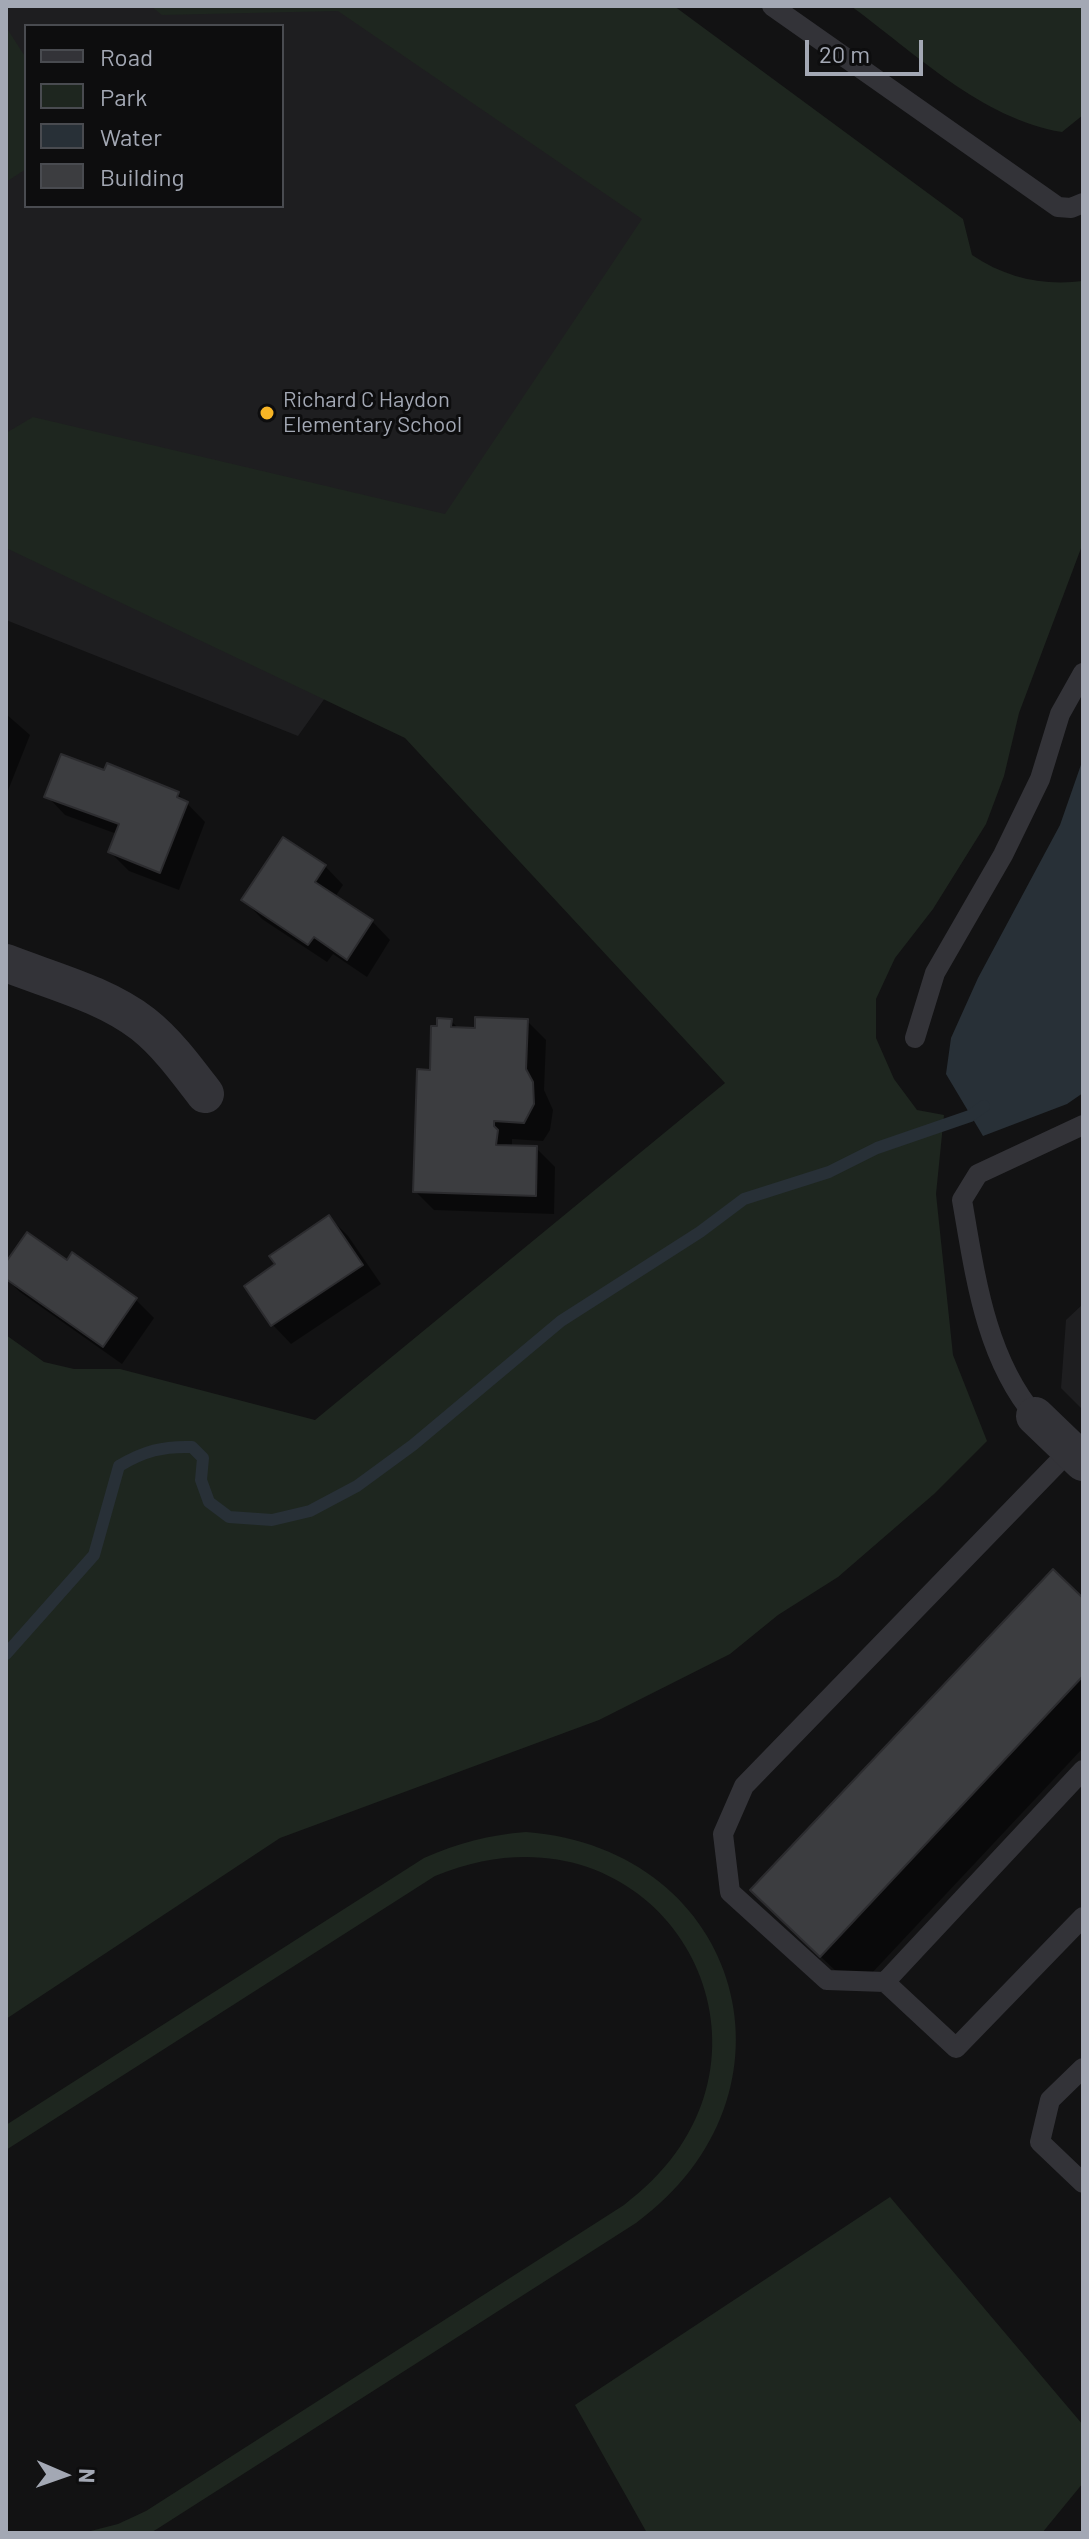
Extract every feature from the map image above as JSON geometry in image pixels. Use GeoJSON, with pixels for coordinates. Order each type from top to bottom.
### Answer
{"type":"FeatureCollection","features":[{"type":"Feature","properties":{"kind":"street"},"geometry":{"type":"LineString","coordinates":[[6,963],[104,1000],[143,1024],[175,1055],[205,1094]]}},
{"type":"Feature","properties":{"kind":"street"},"geometry":{"type":"LineString","coordinates":[[1035,1416],[1079,1450]]}},
{"type":"Feature","properties":{"kind":"lane"},"geometry":{"type":"LineString","coordinates":[[772,6],[1058,207],[1071,208],[1083,203]]}},
{"type":"Feature","properties":{"kind":"lane"},"geometry":{"type":"LineString","coordinates":[[915,1038],[935,973],[1003,855],[1040,779],[1060,714],[1083,673]]}},
{"type":"Feature","properties":{"kind":"lane"},"geometry":{"type":"LineString","coordinates":[[1035,1416],[1021,1400],[994,1345],[983,1310],[962,1200],[978,1174],[1083,1125]]}},
{"type":"Feature","properties":{"kind":"lane"},"geometry":{"type":"LineString","coordinates":[[1079,1450],[744,1786],[723,1834],[730,1892],[827,1980],[885,1982],[956,2048],[1083,1917]]}},
{"type":"Feature","properties":{"kind":"lane"},"geometry":{"type":"LineString","coordinates":[[885,1982],[1083,1770]]}},
{"type":"Feature","properties":{"kind":"lane"},"geometry":{"type":"LineString","coordinates":[[1083,2068],[1050,2100],[1040,2142],[1083,2183]]}},
{"type":"Feature","properties":{"kind":"shaded area","name":"Richard C Haydon Elementary School"},"geometry":{"type":"Polygon","coordinates":[[[6,6],[379,6],[675,206],[298,736],[6,620],[6,6]]]}},
{"type":"Feature","properties":{"kind":"shaded area"},"geometry":{"type":"Polygon","coordinates":[[[1083,1304],[1083,1410],[1061,1388],[1066,1320],[1083,1304]]]}},
{"type":"Feature","properties":{"kind":"green space"},"geometry":{"type":"Polygon","coordinates":[[[151,6],[674,6],[963,219],[972,255],[1012,275],[1039,281],[1083,281],[1083,543],[1019,713],[1004,776],[986,824],[933,909],[895,958],[876,999],[876,1038],[894,1079],[917,1110],[944,1115],[936,1194],[953,1355],[987,1441],[934,1494],[838,1577],[778,1615],[730,1654],[599,1720],[280,1838],[6,2019],[6,1335],[44,1362],[74,1369],[120,1369],[315,1420],[725,1083],[405,738],[6,548],[6,433],[33,417],[445,514],[642,219],[338,11],[162,15],[151,6]]]}},
{"type":"Feature","properties":{"kind":"green space"},"geometry":{"type":"Polygon","coordinates":[[[851,6],[1083,6],[1083,115],[1062,132],[1004,113],[950,82],[851,6]]]}},
{"type":"Feature","properties":{"kind":"green space"},"geometry":{"type":"Polygon","coordinates":[[[6,27],[24,55],[24,170],[6,182],[6,27]]]}},
{"type":"Feature","properties":{"kind":"green space"},"geometry":{"type":"Polygon","coordinates":[[[526,1832],[601,1848],[660,1882],[703,1929],[729,1986],[736,2048],[724,2110],[691,2170],[636,2223],[157,2529],[150,2533],[83,2533],[118,2524],[146,2511],[624,2205],[681,2145],[709,2079],[710,2012],[688,1951],[646,1901],[588,1867],[517,1857],[435,1876],[6,2150],[6,2125],[424,1858],[474,1840],[526,1832]]]}},
{"type":"Feature","properties":{"kind":"green space"},"geometry":{"type":"Polygon","coordinates":[[[890,2197],[1083,2425],[1083,2483],[1042,2533],[647,2533],[575,2405],[890,2197]]]}},
{"type":"Feature","properties":{"kind":"water"},"geometry":{"type":"Polygon","coordinates":[[[1083,759],[1083,1093],[1067,1104],[983,1136],[946,1074],[951,1038],[978,978],[1060,825],[1083,759]]]}},
{"type":"Feature","properties":{"kind":"building"},"geometry":{"type":"Polygon","coordinates":[[[61,754],[104,770],[107,763],[179,792],[177,797],[188,802],[160,873],[108,852],[119,824],[44,797],[61,754]]]}},
{"type":"Feature","properties":{"kind":"building"},"geometry":{"type":"Polygon","coordinates":[[[283,837],[326,865],[315,882],[373,920],[347,960],[314,937],[308,945],[241,900],[283,837]]]}},
{"type":"Feature","properties":{"kind":"building"},"geometry":{"type":"Polygon","coordinates":[[[475,1017],[528,1019],[526,1069],[533,1082],[534,1104],[524,1123],[494,1121],[494,1126],[498,1130],[496,1145],[537,1146],[536,1196],[413,1192],[417,1069],[430,1070],[431,1026],[437,1026],[437,1018],[452,1019],[451,1027],[475,1028],[475,1017]]]}},
{"type":"Feature","properties":{"kind":"building"},"geometry":{"type":"Polygon","coordinates":[[[329,1215],[363,1265],[271,1326],[244,1286],[275,1264],[269,1256],[329,1215]]]}},
{"type":"Feature","properties":{"kind":"building"},"geometry":{"type":"Polygon","coordinates":[[[27,1232],[67,1260],[72,1252],[137,1298],[103,1347],[6,1279],[6,1262],[27,1232]]]}},
{"type":"Feature","properties":{"kind":"building"},"geometry":{"type":"Polygon","coordinates":[[[1053,1569],[1083,1598],[1083,1676],[820,1957],[750,1890],[1053,1569]]]}},
{"type":"Feature","properties":{"kind":"waterway"},"geometry":{"type":"LineString","coordinates":[[6,1654],[94,1555],[119,1466],[154,1450],[192,1447],[203,1458],[201,1480],[209,1502],[229,1517],[272,1520],[310,1511],[357,1486],[413,1445],[561,1321],[700,1232],[744,1199],[829,1172],[877,1148],[970,1116],[984,1106]]}},
{"type":"Feature","properties":{"kind":"place","name":"Richard C Haydon Elementary School"},"geometry":{"type":"Point","coordinates":[267,413]}}]}
